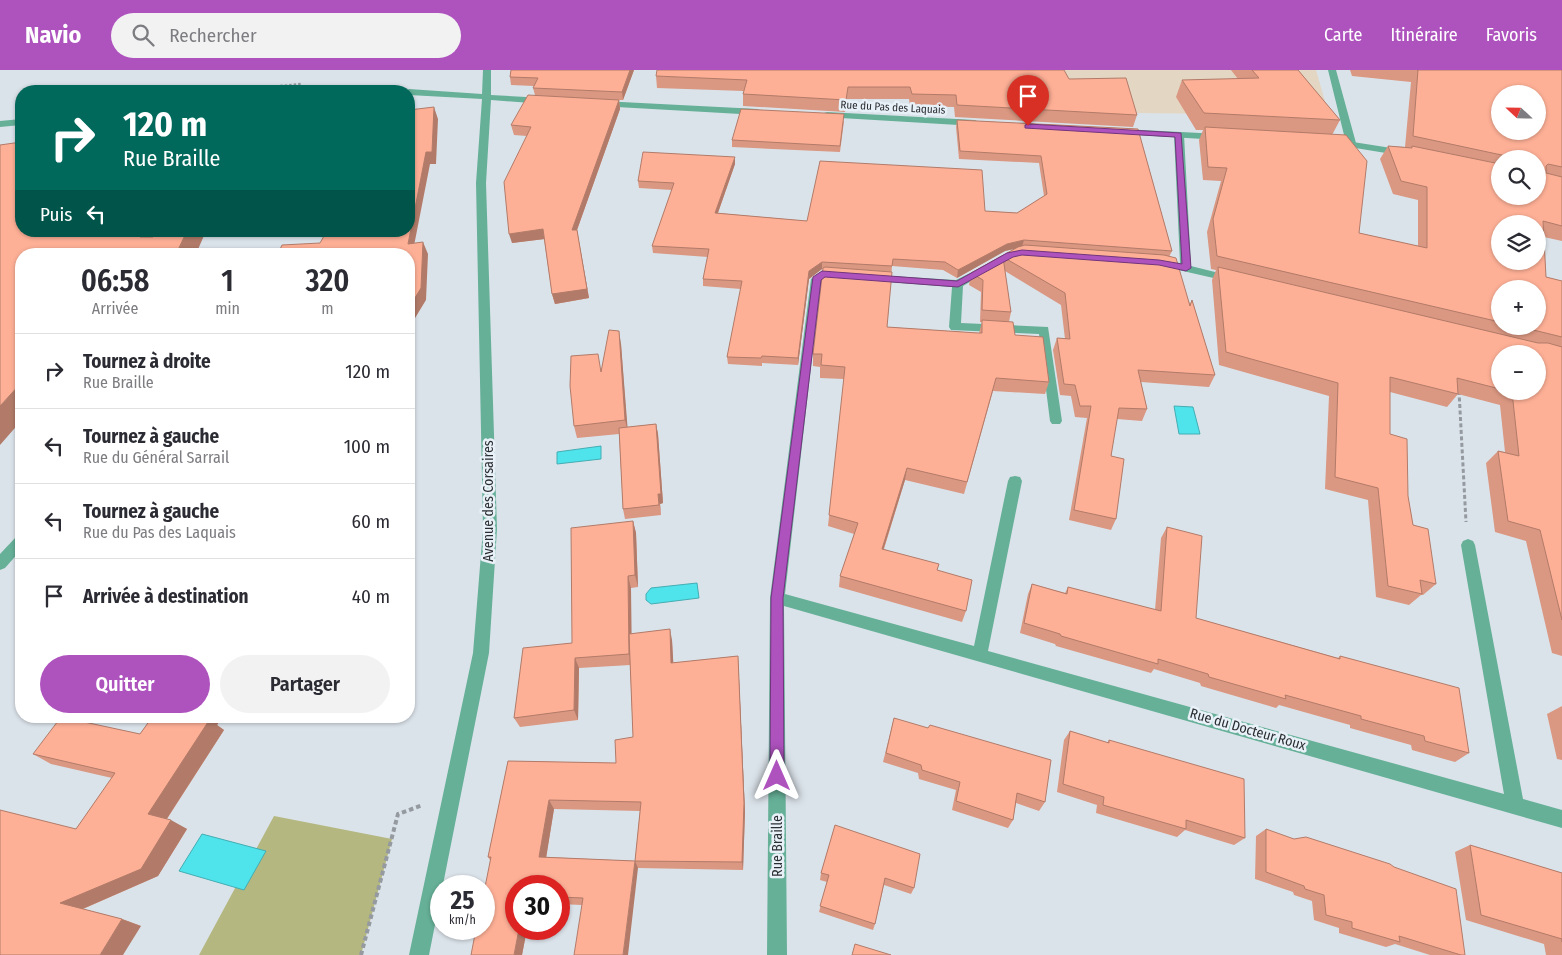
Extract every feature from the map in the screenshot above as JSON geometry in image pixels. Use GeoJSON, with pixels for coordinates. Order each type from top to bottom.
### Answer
{"type":"FeatureCollection","features":[{"type":"Feature","properties":{"kind":"street","name":"Avenue des Corsaires"},"geometry":{"type":"LineString","coordinates":[[418,955],[481,654],[490,529],[481,183],[486,122],[487,70]]}},
{"type":"Feature","properties":{"kind":"street"},"geometry":{"type":"LineString","coordinates":[[1332,70],[1351,143]]}},
{"type":"Feature","properties":{"kind":"street"},"geometry":{"type":"LineString","coordinates":[[415,92],[557,102]]}},
{"type":"Feature","properties":{"kind":"street"},"geometry":{"type":"LineString","coordinates":[[595,104],[768,112]]}},
{"type":"Feature","properties":{"kind":"street","name":"Rue du Pas des Laquais"},"geometry":{"type":"LineString","coordinates":[[815,114],[984,124]]}},
{"type":"Feature","properties":{"kind":"street"},"geometry":{"type":"LineString","coordinates":[[0,124],[15,123]]}},
{"type":"Feature","properties":{"kind":"street"},"geometry":{"type":"LineString","coordinates":[[1108,131],[1226,137]]}},
{"type":"Feature","properties":{"kind":"street"},"geometry":{"type":"LineString","coordinates":[[1179,135],[1186,268]]}},
{"type":"Feature","properties":{"kind":"street"},"geometry":{"type":"LineString","coordinates":[[1320,141],[1351,143],[1415,156]]}},
{"type":"Feature","properties":{"kind":"street"},"geometry":{"type":"LineString","coordinates":[[1002,260],[958,284],[956,327],[1044,330],[1056,422]]}},
{"type":"Feature","properties":{"kind":"street"},"geometry":{"type":"LineString","coordinates":[[1149,262],[1186,268],[1244,282]]}},
{"type":"Feature","properties":{"kind":"street","name":"Rue Braille"},"geometry":{"type":"LineString","coordinates":[[777,955],[777,598],[816,279],[822,274],[958,284]]}},
{"type":"Feature","properties":{"kind":"street"},"geometry":{"type":"LineString","coordinates":[[980,654],[1015,481]]}},
{"type":"Feature","properties":{"kind":"street"},"geometry":{"type":"LineString","coordinates":[[1468,545],[1515,805]]}},
{"type":"Feature","properties":{"kind":"street"},"geometry":{"type":"LineString","coordinates":[[0,564],[15,548]]}},
{"type":"Feature","properties":{"kind":"street","name":"Rue du Docteur Roux"},"geometry":{"type":"LineString","coordinates":[[777,598],[1562,818]]}},
{"type":"Feature","properties":{"kind":"path"},"geometry":{"type":"LineString","coordinates":[[1459,391],[1468,545]]}},
{"type":"Feature","properties":{"kind":"path"},"geometry":{"type":"LineString","coordinates":[[361,955],[398,814],[452,795]]}},
{"type":"Feature","properties":{"kind":"shaded area"},"geometry":{"type":"Polygon","coordinates":[[[1016,70],[1316,70],[1331,122],[1222,114],[1135,113],[1016,70]]]}},
{"type":"Feature","properties":{"kind":"green space"},"geometry":{"type":"Polygon","coordinates":[[[274,816],[392,839],[361,955],[199,955],[274,816]]]}},
{"type":"Feature","properties":{"kind":"water"},"geometry":{"type":"Polygon","coordinates":[[[1174,406],[1193,407],[1200,434],[1179,434],[1174,406]]]}},
{"type":"Feature","properties":{"kind":"water"},"geometry":{"type":"Polygon","coordinates":[[[601,446],[601,459],[557,464],[557,452],[601,446]]]}},
{"type":"Feature","properties":{"kind":"water"},"geometry":{"type":"Polygon","coordinates":[[[697,583],[699,598],[651,604],[646,600],[646,594],[651,588],[697,583]]]}},
{"type":"Feature","properties":{"kind":"water"},"geometry":{"type":"Polygon","coordinates":[[[202,834],[266,851],[244,890],[179,871],[202,834]]]}},
{"type":"Feature","properties":{"kind":"building"},"geometry":{"type":"Polygon","coordinates":[[[511,70],[630,70],[622,92],[533,88],[538,78],[510,77],[511,70]]]}},
{"type":"Feature","properties":{"kind":"building"},"geometry":{"type":"Polygon","coordinates":[[[657,70],[1064,70],[1069,79],[1126,78],[1137,115],[957,105],[956,95],[912,94],[910,87],[848,87],[846,100],[743,94],[747,80],[656,76],[657,70]]]}},
{"type":"Feature","properties":{"kind":"building"},"geometry":{"type":"Polygon","coordinates":[[[1252,70],[1298,70],[1340,120],[1204,113],[1182,80],[1259,78],[1252,70]]]}},
{"type":"Feature","properties":{"kind":"building"},"geometry":{"type":"Polygon","coordinates":[[[1418,70],[1562,70],[1562,167],[1548,164],[1546,166],[1546,150],[1491,150],[1491,153],[1413,136],[1418,70]]]}},
{"type":"Feature","properties":{"kind":"building"},"geometry":{"type":"Polygon","coordinates":[[[528,95],[619,100],[572,230],[577,230],[587,289],[552,294],[543,229],[509,234],[504,182],[531,127],[511,125],[528,95]]]}},
{"type":"Feature","properties":{"kind":"building"},"geometry":{"type":"Polygon","coordinates":[[[434,107],[432,152],[426,152],[415,208],[415,109],[434,107]]]}},
{"type":"Feature","properties":{"kind":"building"},"geometry":{"type":"Polygon","coordinates":[[[741,109],[844,114],[840,146],[732,140],[741,109]]]}},
{"type":"Feature","properties":{"kind":"building"},"geometry":{"type":"Polygon","coordinates":[[[957,120],[1138,129],[1172,251],[1024,240],[1007,244],[958,270],[945,262],[893,259],[892,266],[822,262],[809,271],[798,358],[727,357],[742,281],[703,279],[709,249],[652,246],[674,183],[638,181],[643,152],[735,157],[715,213],[807,221],[820,161],[982,170],[985,211],[1017,213],[1047,194],[1041,156],[960,151],[957,120]]]}},
{"type":"Feature","properties":{"kind":"building"},"geometry":{"type":"Polygon","coordinates":[[[1205,127],[1346,135],[1367,161],[1359,233],[1427,248],[1427,187],[1401,181],[1388,146],[1412,148],[1412,146],[1491,162],[1491,205],[1546,205],[1546,173],[1562,177],[1562,226],[1546,222],[1546,215],[1491,215],[1491,270],[1546,270],[1546,277],[1562,281],[1562,337],[1546,333],[1546,280],[1491,280],[1491,320],[1217,256],[1213,219],[1227,168],[1208,167],[1205,127]]]}},
{"type":"Feature","properties":{"kind":"building"},"geometry":{"type":"Polygon","coordinates":[[[15,143],[15,237],[184,237],[179,248],[15,248],[15,390],[0,406],[0,145],[15,143]]]}},
{"type":"Feature","properties":{"kind":"building"},"geometry":{"type":"Polygon","coordinates":[[[323,237],[409,237],[408,244],[423,242],[421,288],[415,298],[415,248],[281,248],[282,245],[320,243],[323,237]]]}},
{"type":"Feature","properties":{"kind":"building"},"geometry":{"type":"Polygon","coordinates":[[[1025,245],[1164,255],[1176,258],[1190,306],[1192,300],[1215,375],[1138,370],[1147,409],[1119,408],[1111,456],[1124,459],[1116,519],[1074,510],[1091,406],[1080,406],[1075,385],[1064,384],[1057,338],[1070,339],[1065,293],[1003,257],[1011,312],[982,310],[983,280],[971,273],[1025,245]]]}},
{"type":"Feature","properties":{"kind":"building"},"geometry":{"type":"Polygon","coordinates":[[[1218,267],[1491,332],[1491,335],[1504,335],[1562,347],[1562,620],[1540,530],[1508,521],[1498,451],[1519,456],[1513,400],[1546,400],[1546,345],[1491,345],[1491,387],[1457,378],[1458,394],[1390,377],[1390,434],[1407,439],[1408,496],[1413,525],[1428,529],[1436,584],[1420,580],[1422,594],[1388,586],[1378,488],[1335,477],[1338,383],[1226,352],[1218,267]]]}},
{"type":"Feature","properties":{"kind":"building"},"geometry":{"type":"Polygon","coordinates":[[[823,268],[892,272],[887,327],[982,333],[982,320],[1013,322],[1015,335],[1043,337],[1049,382],[996,378],[967,482],[907,468],[882,549],[939,564],[937,570],[972,580],[966,611],[840,576],[858,523],[829,515],[845,367],[821,365],[822,354],[813,354],[823,268]]]}},
{"type":"Feature","properties":{"kind":"building"},"geometry":{"type":"Polygon","coordinates":[[[609,330],[619,331],[625,420],[574,426],[570,386],[571,356],[598,354],[601,372],[609,330]]]}},
{"type":"Feature","properties":{"kind":"building"},"geometry":{"type":"Polygon","coordinates":[[[656,424],[661,494],[658,494],[659,505],[623,509],[619,428],[656,424]]]}},
{"type":"Feature","properties":{"kind":"building"},"geometry":{"type":"Polygon","coordinates":[[[633,521],[635,575],[628,576],[629,654],[575,658],[574,710],[514,718],[523,648],[572,643],[571,528],[633,521]]]}},
{"type":"Feature","properties":{"kind":"building"},"geometry":{"type":"Polygon","coordinates":[[[1167,527],[1202,536],[1196,618],[1340,659],[1340,656],[1459,688],[1469,753],[1425,741],[1424,736],[1361,719],[1361,716],[1285,695],[1286,699],[1209,677],[1208,674],[1158,659],[1158,664],[1061,636],[1060,634],[1024,623],[1032,584],[1067,594],[1068,587],[1161,611],[1167,527]]]}},
{"type":"Feature","properties":{"kind":"building"},"geometry":{"type":"Polygon","coordinates":[[[670,629],[671,663],[738,656],[744,803],[742,862],[635,861],[623,955],[574,955],[583,898],[570,897],[570,875],[505,875],[505,940],[517,940],[514,955],[471,955],[474,940],[495,940],[495,875],[487,875],[491,857],[488,857],[508,761],[616,763],[615,740],[633,737],[629,634],[670,629]],[[549,800],[539,857],[635,861],[641,802],[549,800]]]}},
{"type":"Feature","properties":{"kind":"building"},"geometry":{"type":"Polygon","coordinates":[[[894,718],[928,728],[930,725],[1051,760],[1045,802],[1017,793],[1013,820],[956,801],[960,782],[922,770],[921,765],[886,753],[894,718]]]}},
{"type":"Feature","properties":{"kind":"building"},"geometry":{"type":"Polygon","coordinates":[[[56,723],[89,723],[140,734],[148,723],[207,723],[148,814],[171,820],[141,869],[60,903],[122,919],[100,955],[0,955],[0,810],[76,829],[115,773],[33,754],[56,723]]]}},
{"type":"Feature","properties":{"kind":"building"},"geometry":{"type":"Polygon","coordinates":[[[1070,731],[1109,743],[1109,740],[1244,779],[1245,838],[1186,820],[1186,829],[1103,805],[1104,797],[1063,784],[1070,731]]]}},
{"type":"Feature","properties":{"kind":"building"},"geometry":{"type":"Polygon","coordinates":[[[835,825],[920,854],[914,888],[885,878],[875,924],[820,906],[829,875],[821,873],[835,825]]]}},
{"type":"Feature","properties":{"kind":"building"},"geometry":{"type":"Polygon","coordinates":[[[1266,829],[1294,839],[1306,837],[1390,864],[1456,889],[1465,955],[1399,936],[1400,942],[1352,928],[1352,922],[1326,915],[1324,895],[1266,872],[1266,829]]]}},
{"type":"Feature","properties":{"kind":"building"},"geometry":{"type":"Polygon","coordinates":[[[1470,845],[1562,873],[1562,939],[1481,915],[1470,845]]]}},
{"type":"Feature","properties":{"kind":"building"},"geometry":{"type":"Polygon","coordinates":[[[855,944],[891,955],[852,955],[855,944]]]}},
{"type":"Feature","properties":{"kind":"route"},"geometry":{"type":"LineString","coordinates":[[777,776],[777,598],[816,279],[822,274],[958,284],[1010,255],[1022,252],[1159,262],[1186,268],[1179,135],[1028,126]]}}]}
